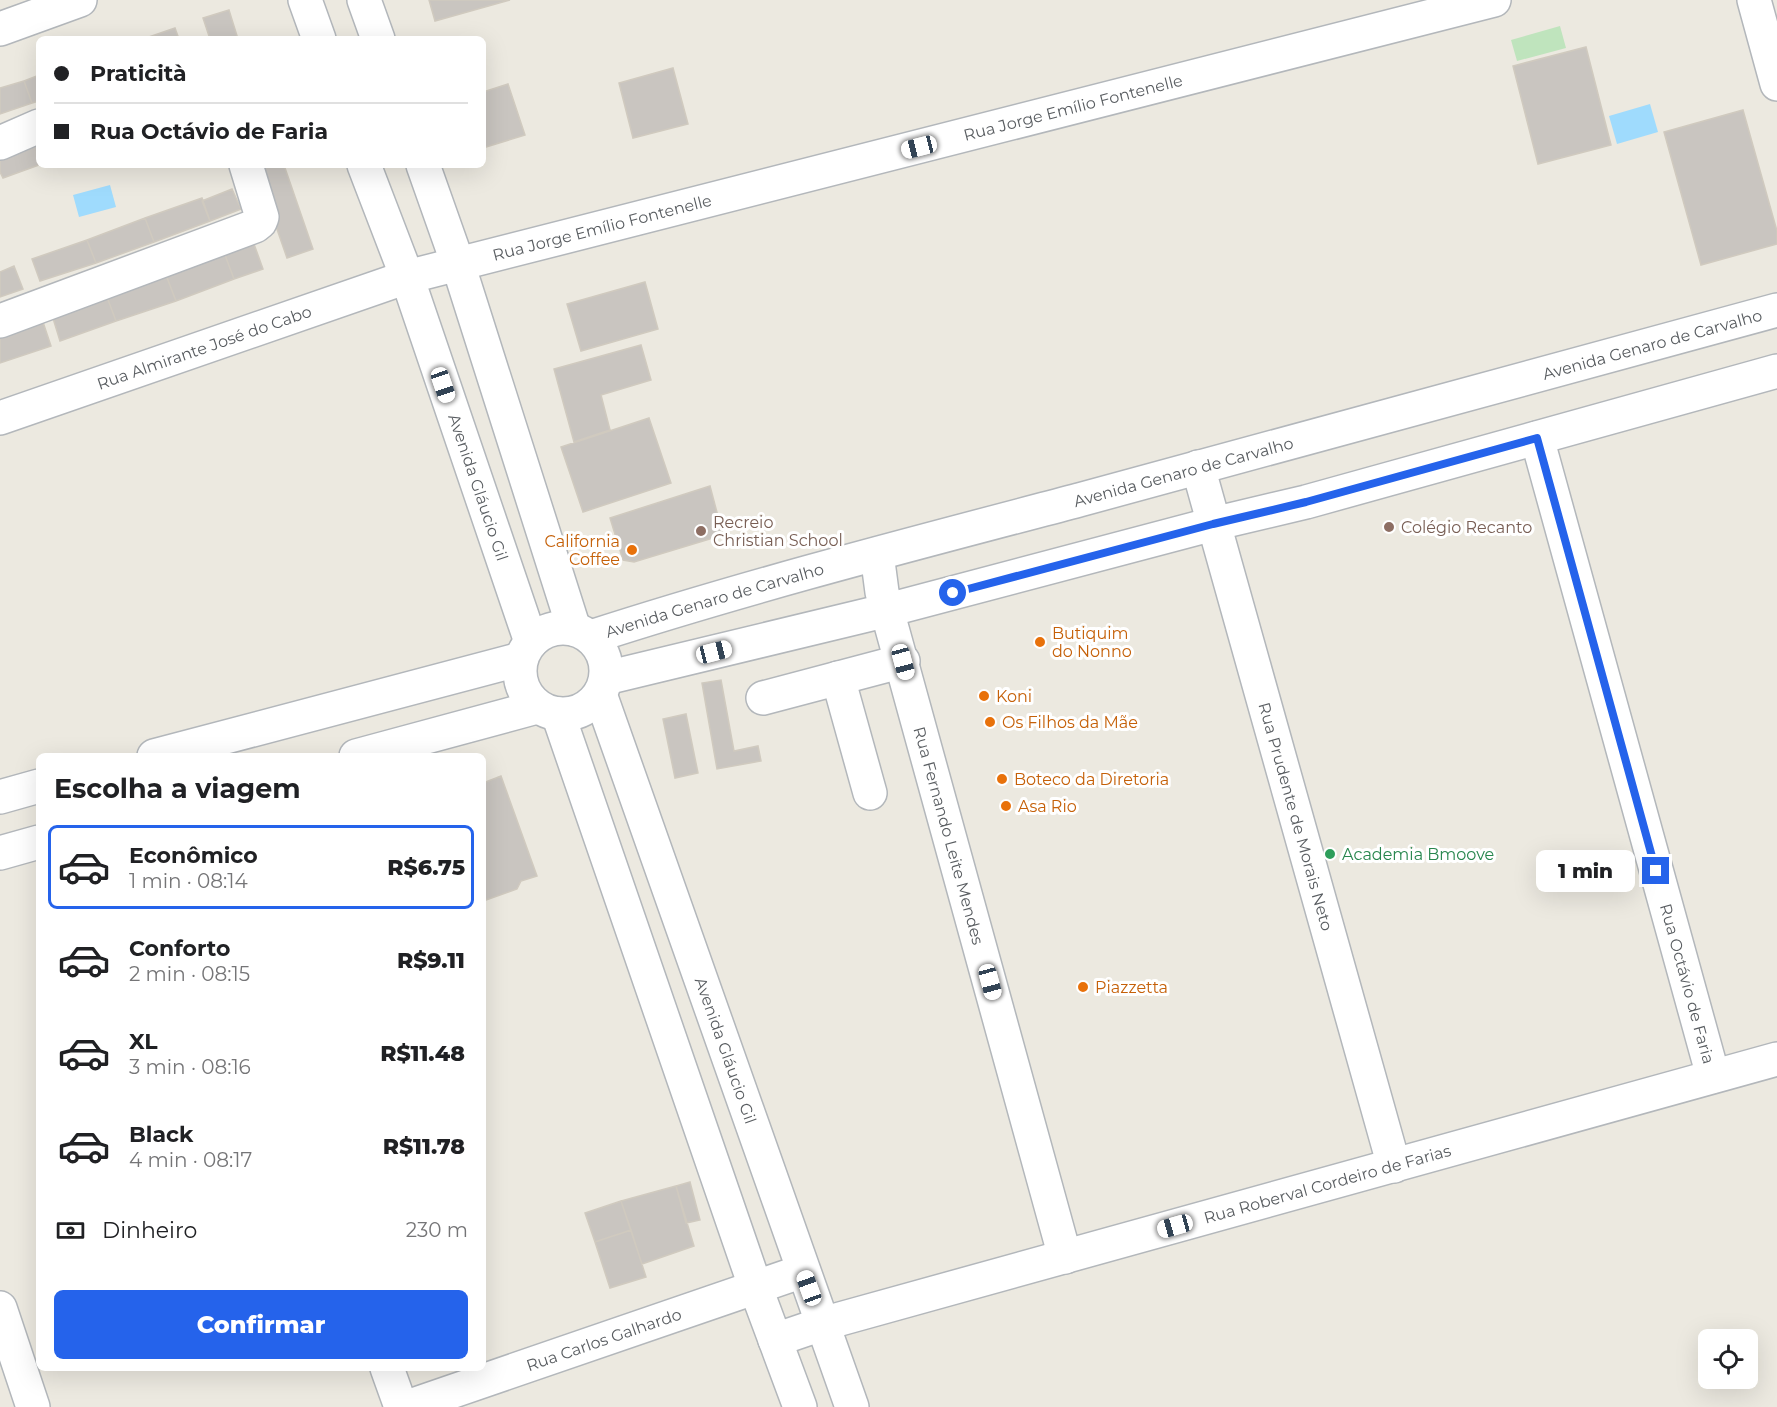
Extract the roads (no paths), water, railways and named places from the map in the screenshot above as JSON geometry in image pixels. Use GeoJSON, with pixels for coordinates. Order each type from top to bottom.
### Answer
{"type":"FeatureCollection","features":[{"type":"Feature","properties":{"kind":"street"},"geometry":{"type":"LineString","coordinates":[[0,29],[80,0]]}},
{"type":"Feature","properties":{"kind":"street"},"geometry":{"type":"LineString","coordinates":[[305,0],[318,36]]}},
{"type":"Feature","properties":{"kind":"street"},"geometry":{"type":"LineString","coordinates":[[364,0],[377,36]]}},
{"type":"Feature","properties":{"kind":"street","name":"Rua Jorge Emílio Fontenelle"},"geometry":{"type":"LineString","coordinates":[[407,277],[1494,0]]}},
{"type":"Feature","properties":{"kind":"street"},"geometry":{"type":"LineString","coordinates":[[1754,0],[1777,84]]}},
{"type":"Feature","properties":{"kind":"street"},"geometry":{"type":"LineString","coordinates":[[0,143],[36,127]]}},
{"type":"Feature","properties":{"kind":"street"},"geometry":{"type":"LineString","coordinates":[[0,321],[255,226],[262,217],[247,168]]}},
{"type":"Feature","properties":{"kind":"street","name":"Avenida Gláucio Gil"},"geometry":{"type":"LineString","coordinates":[[365,168],[407,277],[526,650]]}},
{"type":"Feature","properties":{"kind":"street"},"geometry":{"type":"LineString","coordinates":[[369,753],[548,710],[582,710],[603,686],[606,663],[601,649],[583,633],[424,168]]}},
{"type":"Feature","properties":{"kind":"street","name":"Rua Almirante José do Cabo"},"geometry":{"type":"LineString","coordinates":[[0,418],[407,277]]}},
{"type":"Feature","properties":{"kind":"street","name":"Avenida Genaro de Carvalho"},"geometry":{"type":"LineString","coordinates":[[583,633],[680,609],[1777,310]]}},
{"type":"Feature","properties":{"kind":"street"},"geometry":{"type":"LineString","coordinates":[[603,686],[1213,524],[1306,502],[1777,371]]}},
{"type":"Feature","properties":{"kind":"street","name":"Rua Octávio de Faria"},"geometry":{"type":"LineString","coordinates":[[1537,438],[1713,1076]]}},
{"type":"Feature","properties":{"kind":"street","name":"Rua Prudente de Morais Neto"},"geometry":{"type":"LineString","coordinates":[[1198,467],[1394,1166]]}},
{"type":"Feature","properties":{"kind":"street","name":"Rua Fernando Leite Mendes"},"geometry":{"type":"LineString","coordinates":[[877,554],[878,575],[1065,1257]]}},
{"type":"Feature","properties":{"kind":"street"},"geometry":{"type":"LineString","coordinates":[[583,633],[550,629],[539,634],[526,650],[520,677],[526,693],[548,710],[800,1407]]}},
{"type":"Feature","properties":{"kind":"street"},"geometry":{"type":"LineString","coordinates":[[165,753],[526,650]]}},
{"type":"Feature","properties":{"kind":"street"},"geometry":{"type":"LineString","coordinates":[[763,698],[903,662]]}},
{"type":"Feature","properties":{"kind":"street"},"geometry":{"type":"LineString","coordinates":[[838,678],[870,793]]}},
{"type":"Feature","properties":{"kind":"street","name":"Avenida Gláucio Gil"},"geometry":{"type":"LineString","coordinates":[[603,686],[802,1270],[852,1407]]}},
{"type":"Feature","properties":{"kind":"street"},"geometry":{"type":"LineString","coordinates":[[0,797],[36,787]]}},
{"type":"Feature","properties":{"kind":"street"},"geometry":{"type":"LineString","coordinates":[[0,853],[36,843]]}},
{"type":"Feature","properties":{"kind":"street","name":"Rua Roberval Cordeiro de Farias"},"geometry":{"type":"LineString","coordinates":[[775,1340],[822,1324],[1777,1059]]}},
{"type":"Feature","properties":{"kind":"street","name":"Rua Carlos Galhardo"},"geometry":{"type":"LineString","coordinates":[[407,1407],[802,1270]]}},
{"type":"Feature","properties":{"kind":"street"},"geometry":{"type":"LineString","coordinates":[[0,1308],[33,1407]]}},
{"type":"Feature","properties":{"kind":"street"},"geometry":{"type":"LineString","coordinates":[[388,1371],[401,1407]]}},
{"type":"Feature","properties":{"kind":"water"},"geometry":{"type":"Polygon","coordinates":[[[1650,104],[1658,132],[1617,144],[1609,116],[1650,104]]]}},
{"type":"Feature","properties":{"kind":"water"},"geometry":{"type":"Polygon","coordinates":[[[110,185],[116,207],[79,217],[73,195],[110,185]]]}},
{"type":"Feature","properties":{"kind":"place","name":"Colégio Recanto"},"geometry":{"type":"Point","coordinates":[1389,527]}},
{"type":"Feature","properties":{"kind":"place","name":"Recreio Christian School"},"geometry":{"type":"Point","coordinates":[701,531]}},
{"type":"Feature","properties":{"kind":"place","name":"California Coffee"},"geometry":{"type":"Point","coordinates":[632,550]}},
{"type":"Feature","properties":{"kind":"place","name":"Butiquim do Nonno"},"geometry":{"type":"Point","coordinates":[1040,642]}},
{"type":"Feature","properties":{"kind":"place","name":"Koni"},"geometry":{"type":"Point","coordinates":[984,696]}},
{"type":"Feature","properties":{"kind":"place","name":"Os Filhos da Mãe"},"geometry":{"type":"Point","coordinates":[990,722]}},
{"type":"Feature","properties":{"kind":"place","name":"Boteco da Diretoria"},"geometry":{"type":"Point","coordinates":[1002,779]}},
{"type":"Feature","properties":{"kind":"place","name":"Asa Rio"},"geometry":{"type":"Point","coordinates":[1006,806]}},
{"type":"Feature","properties":{"kind":"place","name":"Academia Bmoove"},"geometry":{"type":"Point","coordinates":[1330,854]}},
{"type":"Feature","properties":{"kind":"place","name":"Piazzetta"},"geometry":{"type":"Point","coordinates":[1083,987]}}]}
